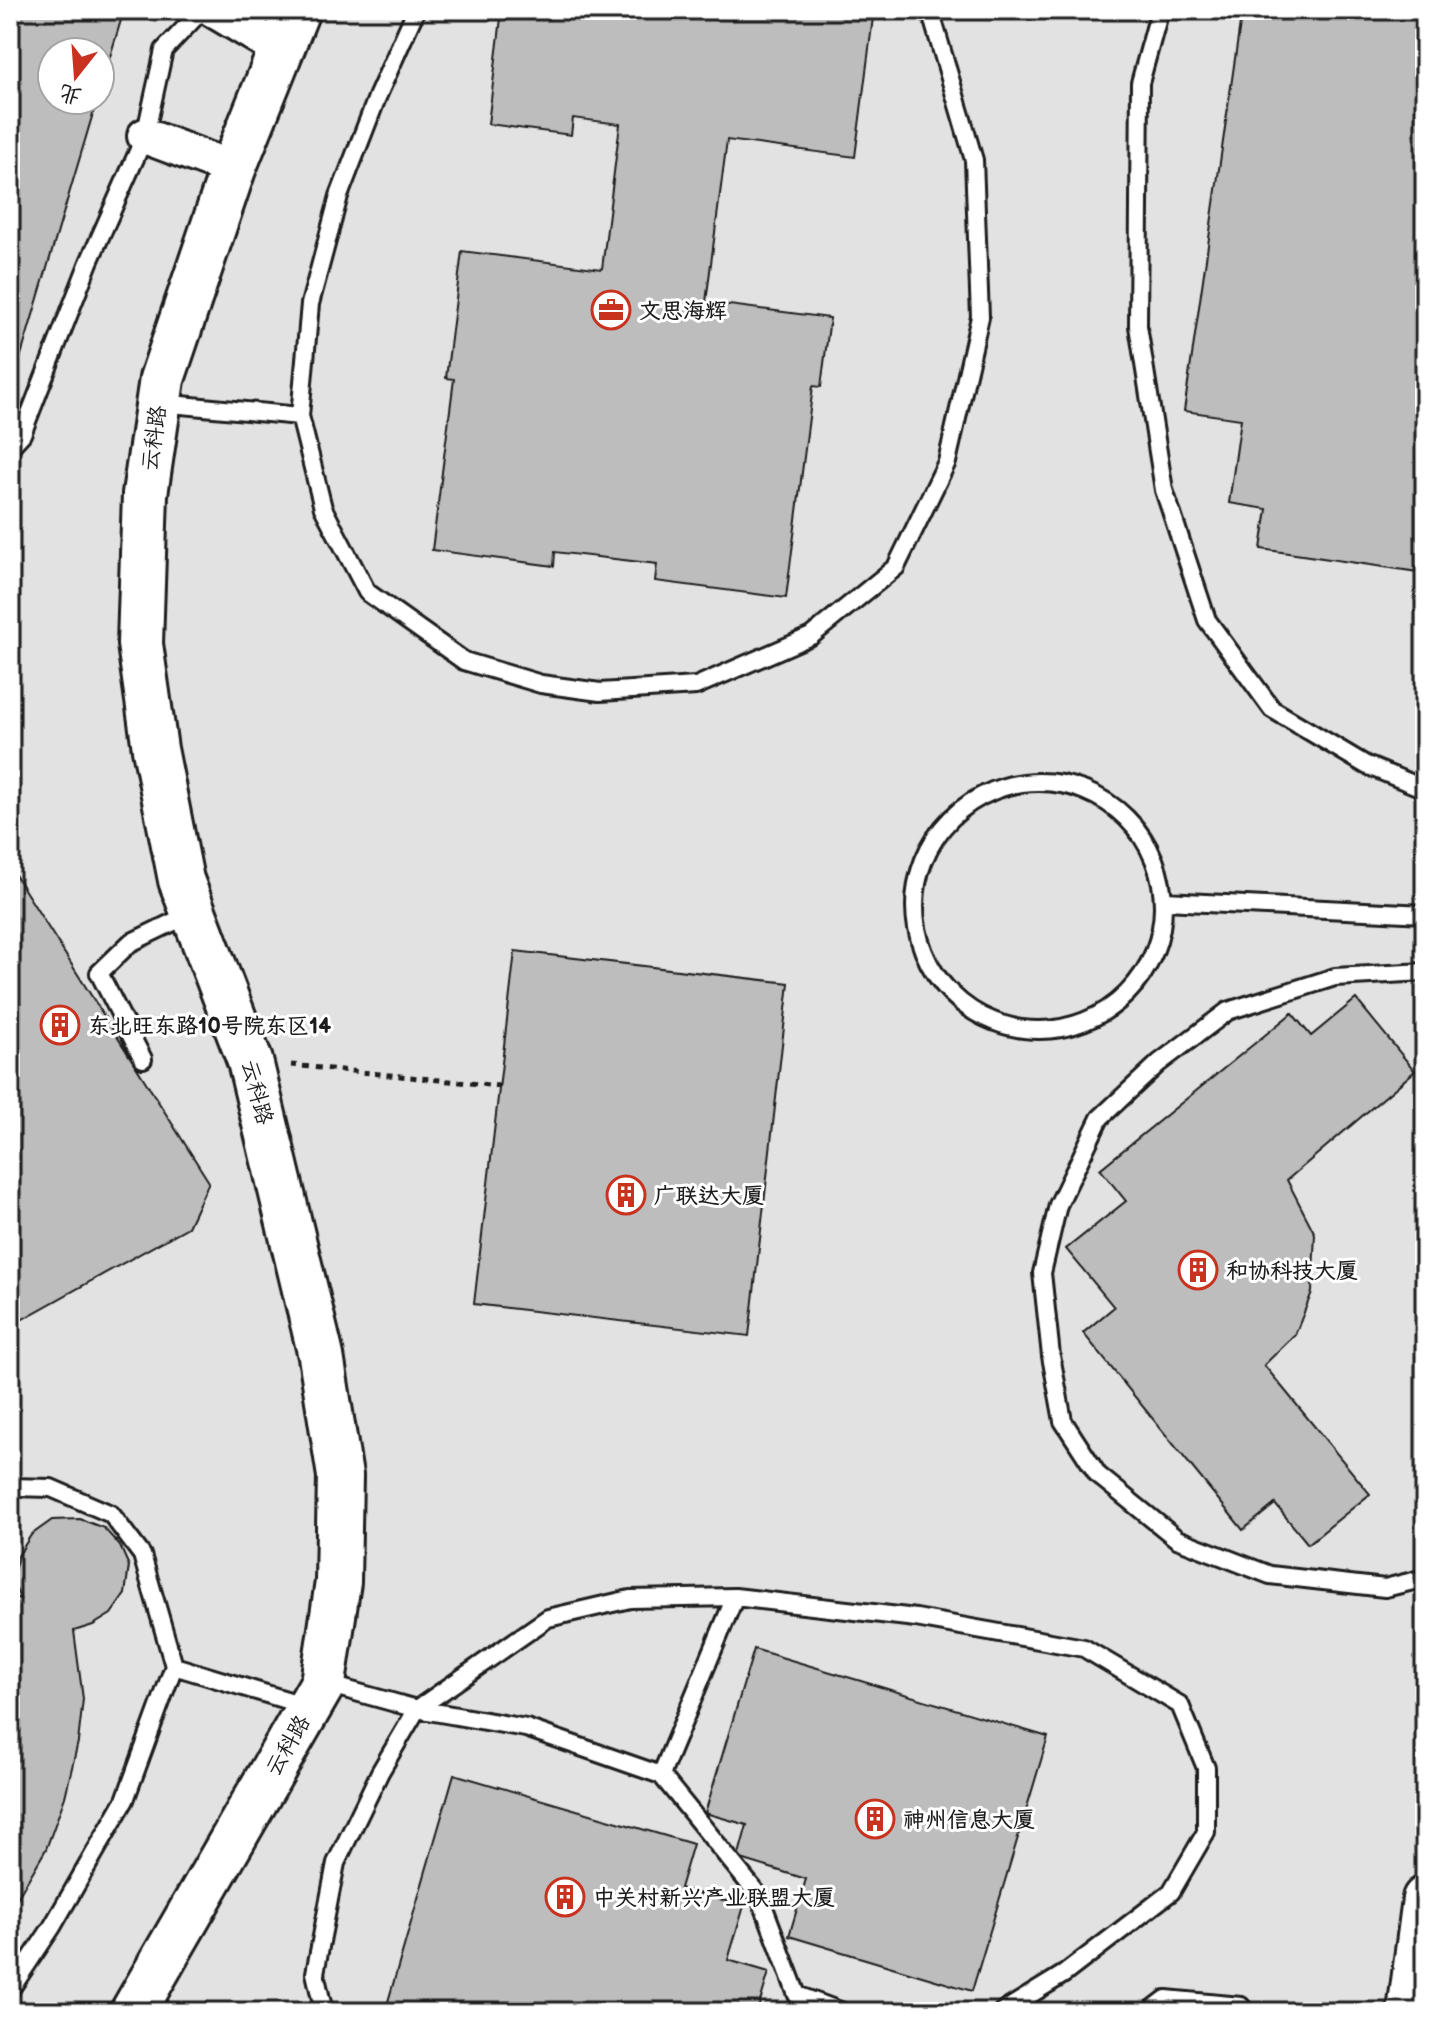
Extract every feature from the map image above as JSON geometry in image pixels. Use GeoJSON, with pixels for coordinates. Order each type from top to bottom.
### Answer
{"type":"FeatureCollection","features":[{"type":"Feature","properties":{"kind":"street"},"geometry":{"type":"LineString","coordinates":[[214,10],[281,50]]}},
{"type":"Feature","properties":{"kind":"street","name":"云科路"},"geometry":{"type":"LineString","coordinates":[[133,2012],[316,1695],[338,1582],[340,1476],[321,1356],[250,1061],[181,880],[155,749],[140,644],[145,494],[162,379],[233,169],[297,10]]}},
{"type":"Feature","properties":{"kind":"street"},"geometry":{"type":"LineString","coordinates":[[145,136],[233,169]]}},
{"type":"Feature","properties":{"kind":"street"},"geometry":{"type":"LineString","coordinates":[[1410,2012],[1425,1899]]}},
{"type":"Feature","properties":{"kind":"lane"},"geometry":{"type":"LineString","coordinates":[[10,447],[22,434],[89,262],[145,136],[164,50],[202,10]]}},
{"type":"Feature","properties":{"kind":"lane"},"geometry":{"type":"LineString","coordinates":[[416,10],[378,95],[339,196],[310,304],[300,416],[323,508],[367,592],[464,661],[541,684],[600,692],[696,686],[811,636],[896,567],[947,462],[980,317],[974,160],[930,10]]}},
{"type":"Feature","properties":{"kind":"lane"},"geometry":{"type":"LineString","coordinates":[[1160,10],[1140,83],[1138,326],[1164,490],[1207,620],[1272,709],[1366,765],[1425,789]]}},
{"type":"Feature","properties":{"kind":"lane"},"geometry":{"type":"LineString","coordinates":[[158,402],[300,416]]}},
{"type":"Feature","properties":{"kind":"lane"},"geometry":{"type":"LineString","coordinates":[[1019,782],[1061,782],[1101,797],[1134,824],[1156,860],[1165,901],[1159,943],[1142,978],[1114,1006],[1091,1019],[1079,1025],[1040,1031],[1002,1025],[966,1007],[938,980],[919,942],[914,900],[923,858],[945,823],[979,796],[1019,782]]}},
{"type":"Feature","properties":{"kind":"lane"},"geometry":{"type":"LineString","coordinates":[[1165,901],[1425,914]]}},
{"type":"Feature","properties":{"kind":"lane"},"geometry":{"type":"LineString","coordinates":[[143,1059],[99,973],[130,943],[193,912]]}},
{"type":"Feature","properties":{"kind":"lane"},"geometry":{"type":"LineString","coordinates":[[1425,972],[1335,977],[1228,1011],[1159,1063],[1100,1118],[1058,1205],[1042,1273],[1051,1356],[1063,1421],[1098,1475],[1177,1539],[1270,1575],[1385,1588],[1425,1578]]}},
{"type":"Feature","properties":{"kind":"lane"},"geometry":{"type":"LineString","coordinates":[[10,1487],[51,1488],[111,1514],[142,1555],[174,1666],[125,1800],[52,1927],[10,1990]]}},
{"type":"Feature","properties":{"kind":"lane"},"geometry":{"type":"LineString","coordinates":[[661,1775],[735,1597]]}},
{"type":"Feature","properties":{"kind":"lane"},"geometry":{"type":"LineString","coordinates":[[324,2012],[315,1973],[336,1863],[380,1772],[417,1709],[548,1618],[630,1599],[735,1597],[916,1618],[1084,1648],[1180,1705],[1206,1768],[1206,1832],[1171,1892],[1064,1974],[1002,2012]]}},
{"type":"Feature","properties":{"kind":"lane"},"geometry":{"type":"LineString","coordinates":[[174,1666],[316,1695],[526,1728],[661,1775],[760,1897],[797,1995],[843,2012]]}},
{"type":"Feature","properties":{"kind":"lane"},"geometry":{"type":"LineString","coordinates":[[1149,2012],[1166,1999],[1241,2006],[1246,2012]]}},
{"type":"Feature","properties":{"kind":"path"},"geometry":{"type":"LineString","coordinates":[[250,1061],[499,1086]]}},
{"type":"Feature","properties":{"kind":"shaded area"},"geometry":{"type":"Polygon","coordinates":[[[10,10],[1425,10],[1425,2012],[10,2012],[10,10]]]}},
{"type":"Feature","properties":{"kind":"building"},"geometry":{"type":"Polygon","coordinates":[[[10,10],[124,10],[116,37],[36,36],[36,116],[92,116],[19,362],[10,359],[10,10]]]}},
{"type":"Feature","properties":{"kind":"building","name":"文思海辉"},"geometry":{"type":"Polygon","coordinates":[[[502,10],[874,10],[855,157],[727,140],[706,302],[830,318],[821,387],[813,386],[786,598],[655,581],[657,564],[555,552],[554,566],[432,550],[454,379],[446,378],[462,251],[602,269],[620,124],[573,118],[571,135],[488,124],[502,10]]]}},
{"type":"Feature","properties":{"kind":"building"},"geometry":{"type":"Polygon","coordinates":[[[1242,10],[1425,10],[1425,573],[1261,549],[1267,509],[1229,503],[1241,419],[1184,411],[1242,10]]]}},
{"type":"Feature","properties":{"kind":"building","name":"东北旺东路10号院东区14"},"geometry":{"type":"Polygon","coordinates":[[[10,867],[209,1182],[188,1227],[12,1325],[10,1323],[10,867]]]}},
{"type":"Feature","properties":{"kind":"building","name":"广联达大厦"},"geometry":{"type":"Polygon","coordinates":[[[515,951],[789,983],[749,1336],[474,1304],[515,951]]]}},
{"type":"Feature","properties":{"kind":"building","name":"和协科技大厦"},"geometry":{"type":"Polygon","coordinates":[[[1356,999],[1415,1071],[1287,1180],[1315,1234],[1312,1292],[1295,1335],[1264,1365],[1370,1494],[1308,1544],[1275,1504],[1243,1530],[1083,1333],[1114,1307],[1066,1249],[1126,1201],[1100,1169],[1292,1013],[1311,1036],[1356,999]]]}},
{"type":"Feature","properties":{"kind":"building"},"geometry":{"type":"Polygon","coordinates":[[[80,1519],[104,1528],[120,1546],[129,1566],[125,1594],[111,1614],[93,1625],[74,1631],[83,1699],[78,1742],[65,1797],[46,1849],[18,1897],[10,1905],[10,1596],[20,1599],[12,1579],[18,1556],[31,1535],[52,1520],[80,1519]]]}},
{"type":"Feature","properties":{"kind":"building","name":"神州信息大厦"},"geometry":{"type":"Polygon","coordinates":[[[754,1649],[1048,1737],[972,1991],[789,1936],[806,1879],[738,1858],[747,1825],[705,1813],[754,1649]]]}},
{"type":"Feature","properties":{"kind":"building","name":"中关村新兴产业联盟大厦"},"geometry":{"type":"Polygon","coordinates":[[[454,1774],[693,1844],[680,1888],[744,1906],[728,1960],[769,1972],[757,2012],[385,2012],[454,1774]]]}},
{"type":"Feature","properties":{"kind":"place","name":"文思海辉"},"geometry":{"type":"Point","coordinates":[611,310]}},
{"type":"Feature","properties":{"kind":"place","name":"东北旺东路10号院东区14"},"geometry":{"type":"Point","coordinates":[60,1025]}},
{"type":"Feature","properties":{"kind":"place","name":"广联达大厦"},"geometry":{"type":"Point","coordinates":[626,1195]}},
{"type":"Feature","properties":{"kind":"place","name":"和协科技大厦"},"geometry":{"type":"Point","coordinates":[1198,1270]}},
{"type":"Feature","properties":{"kind":"place","name":"神州信息大厦"},"geometry":{"type":"Point","coordinates":[875,1819]}},
{"type":"Feature","properties":{"kind":"place","name":"中关村新兴产业联盟大厦"},"geometry":{"type":"Point","coordinates":[565,1897]}}]}
